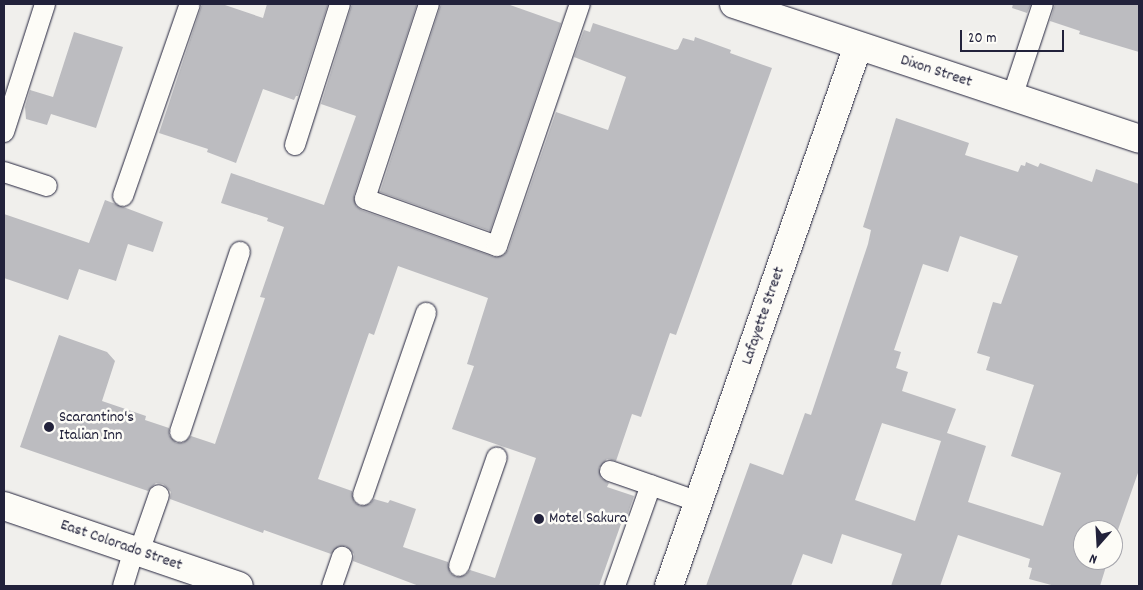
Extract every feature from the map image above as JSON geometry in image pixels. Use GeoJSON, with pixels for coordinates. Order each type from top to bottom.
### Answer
{"type":"FeatureCollection","features":[{"type":"Feature","properties":{"kind":"street","name":"Dixon Street"},"geometry":{"type":"LineString","coordinates":[[749,6],[783,12],[858,46],[1139,139]]}},
{"type":"Feature","properties":{"kind":"street","name":"Lafayette Street"},"geometry":{"type":"LineString","coordinates":[[669,586],[858,46]]}},
{"type":"Feature","properties":{"kind":"street","name":"East Colorado Street"},"geometry":{"type":"LineString","coordinates":[[4,506],[239,586]]}},
{"type":"Feature","properties":{"kind":"lane"},"geometry":{"type":"LineString","coordinates":[[4,132],[45,4]]}},
{"type":"Feature","properties":{"kind":"lane"},"geometry":{"type":"LineString","coordinates":[[123,196],[190,4]]}},
{"type":"Feature","properties":{"kind":"lane"},"geometry":{"type":"LineString","coordinates":[[296,145],[340,4]]}},
{"type":"Feature","properties":{"kind":"lane"},"geometry":{"type":"LineString","coordinates":[[429,4],[365,199],[497,246],[580,4]]}},
{"type":"Feature","properties":{"kind":"lane"},"geometry":{"type":"LineString","coordinates":[[1012,97],[1043,4]]}},
{"type":"Feature","properties":{"kind":"lane"},"geometry":{"type":"LineString","coordinates":[[4,172],[47,186]]}},
{"type":"Feature","properties":{"kind":"lane"},"geometry":{"type":"LineString","coordinates":[[180,432],[240,252]]}},
{"type":"Feature","properties":{"kind":"lane"},"geometry":{"type":"LineString","coordinates":[[363,495],[426,313]]}},
{"type":"Feature","properties":{"kind":"lane"},"geometry":{"type":"LineString","coordinates":[[459,566],[497,457]]}},
{"type":"Feature","properties":{"kind":"lane"},"geometry":{"type":"LineString","coordinates":[[610,471],[699,502]]}},
{"type":"Feature","properties":{"kind":"lane"},"geometry":{"type":"LineString","coordinates":[[615,586],[651,485]]}},
{"type":"Feature","properties":{"kind":"lane"},"geometry":{"type":"LineString","coordinates":[[123,586],[159,495]]}},
{"type":"Feature","properties":{"kind":"lane"},"geometry":{"type":"LineString","coordinates":[[332,586],[342,557]]}},
{"type":"Feature","properties":{"kind":"building"},"geometry":{"type":"Polygon","coordinates":[[[202,4],[222,4],[263,18],[267,4],[328,4],[298,96],[294,100],[263,89],[236,163],[207,152],[208,149],[159,133],[202,4]]]}},
{"type":"Feature","properties":{"kind":"building"},"geometry":{"type":"Polygon","coordinates":[[[352,4],[417,4],[354,195],[356,206],[361,210],[494,257],[504,255],[508,250],[556,112],[608,130],[626,77],[574,57],[584,30],[590,32],[593,23],[675,50],[678,49],[683,38],[694,41],[695,37],[731,50],[730,53],[772,68],[676,335],[670,333],[641,417],[632,414],[616,461],[607,459],[599,468],[601,478],[609,483],[607,487],[634,496],[625,522],[622,521],[599,586],[419,586],[353,561],[354,554],[346,546],[339,546],[331,554],[264,530],[263,533],[170,499],[171,492],[163,484],[156,483],[148,491],[20,447],[59,335],[107,352],[115,361],[102,401],[146,416],[145,420],[169,428],[169,435],[176,443],[183,443],[191,436],[215,444],[265,298],[260,297],[284,227],[267,221],[268,218],[221,203],[231,173],[324,205],[356,116],[321,104],[352,4]],[[398,266],[374,335],[369,333],[318,479],[352,491],[354,502],[360,506],[370,504],[374,499],[388,503],[390,500],[416,509],[403,547],[448,562],[450,573],[456,577],[466,575],[470,570],[495,578],[536,458],[452,429],[474,366],[467,364],[488,298],[398,266]]]}},
{"type":"Feature","properties":{"kind":"building"},"geometry":{"type":"Polygon","coordinates":[[[441,4],[507,4],[561,23],[490,231],[380,192],[441,4]]]}},
{"type":"Feature","properties":{"kind":"building"},"geometry":{"type":"Polygon","coordinates":[[[1013,4],[1031,4],[1027,13],[1012,8],[1013,4]]]}},
{"type":"Feature","properties":{"kind":"building"},"geometry":{"type":"Polygon","coordinates":[[[1055,4],[1139,4],[1139,52],[1079,34],[1080,31],[1050,21],[1055,4]]]}},
{"type":"Feature","properties":{"kind":"building"},"geometry":{"type":"Polygon","coordinates":[[[74,32],[123,47],[96,128],[51,114],[47,125],[26,119],[25,107],[30,90],[53,97],[74,32]]]}},
{"type":"Feature","properties":{"kind":"building"},"geometry":{"type":"Polygon","coordinates":[[[896,118],[969,143],[965,155],[1018,172],[1021,165],[1025,166],[1026,162],[1038,167],[1040,163],[1092,182],[1096,169],[1139,184],[1139,470],[1121,520],[1073,520],[1073,570],[1105,570],[1100,586],[1055,586],[1029,579],[1032,568],[1028,567],[1030,559],[958,535],[940,586],[891,586],[902,554],[842,534],[832,564],[803,554],[791,586],[706,586],[750,463],[783,475],[805,413],[811,415],[871,230],[863,227],[896,118]],[[960,236],[948,272],[923,264],[894,350],[901,352],[896,368],[908,372],[902,391],[956,409],[947,433],[986,446],[968,502],[1043,526],[1061,473],[1011,456],[1034,385],[986,370],[990,357],[977,353],[993,302],[1001,304],[1018,256],[960,236]],[[882,423],[855,500],[915,521],[941,441],[882,423]]]}},
{"type":"Feature","properties":{"kind":"building"},"geometry":{"type":"Polygon","coordinates":[[[105,200],[163,222],[153,252],[128,244],[116,281],[79,269],[68,300],[4,278],[4,214],[89,243],[105,200]]]}},
{"type":"Feature","properties":{"kind":"place","name":"Scarantino's Italian Inn"},"geometry":{"type":"Point","coordinates":[49,427]}},
{"type":"Feature","properties":{"kind":"place","name":"Motel Sakura"},"geometry":{"type":"Point","coordinates":[539,519]}}]}
